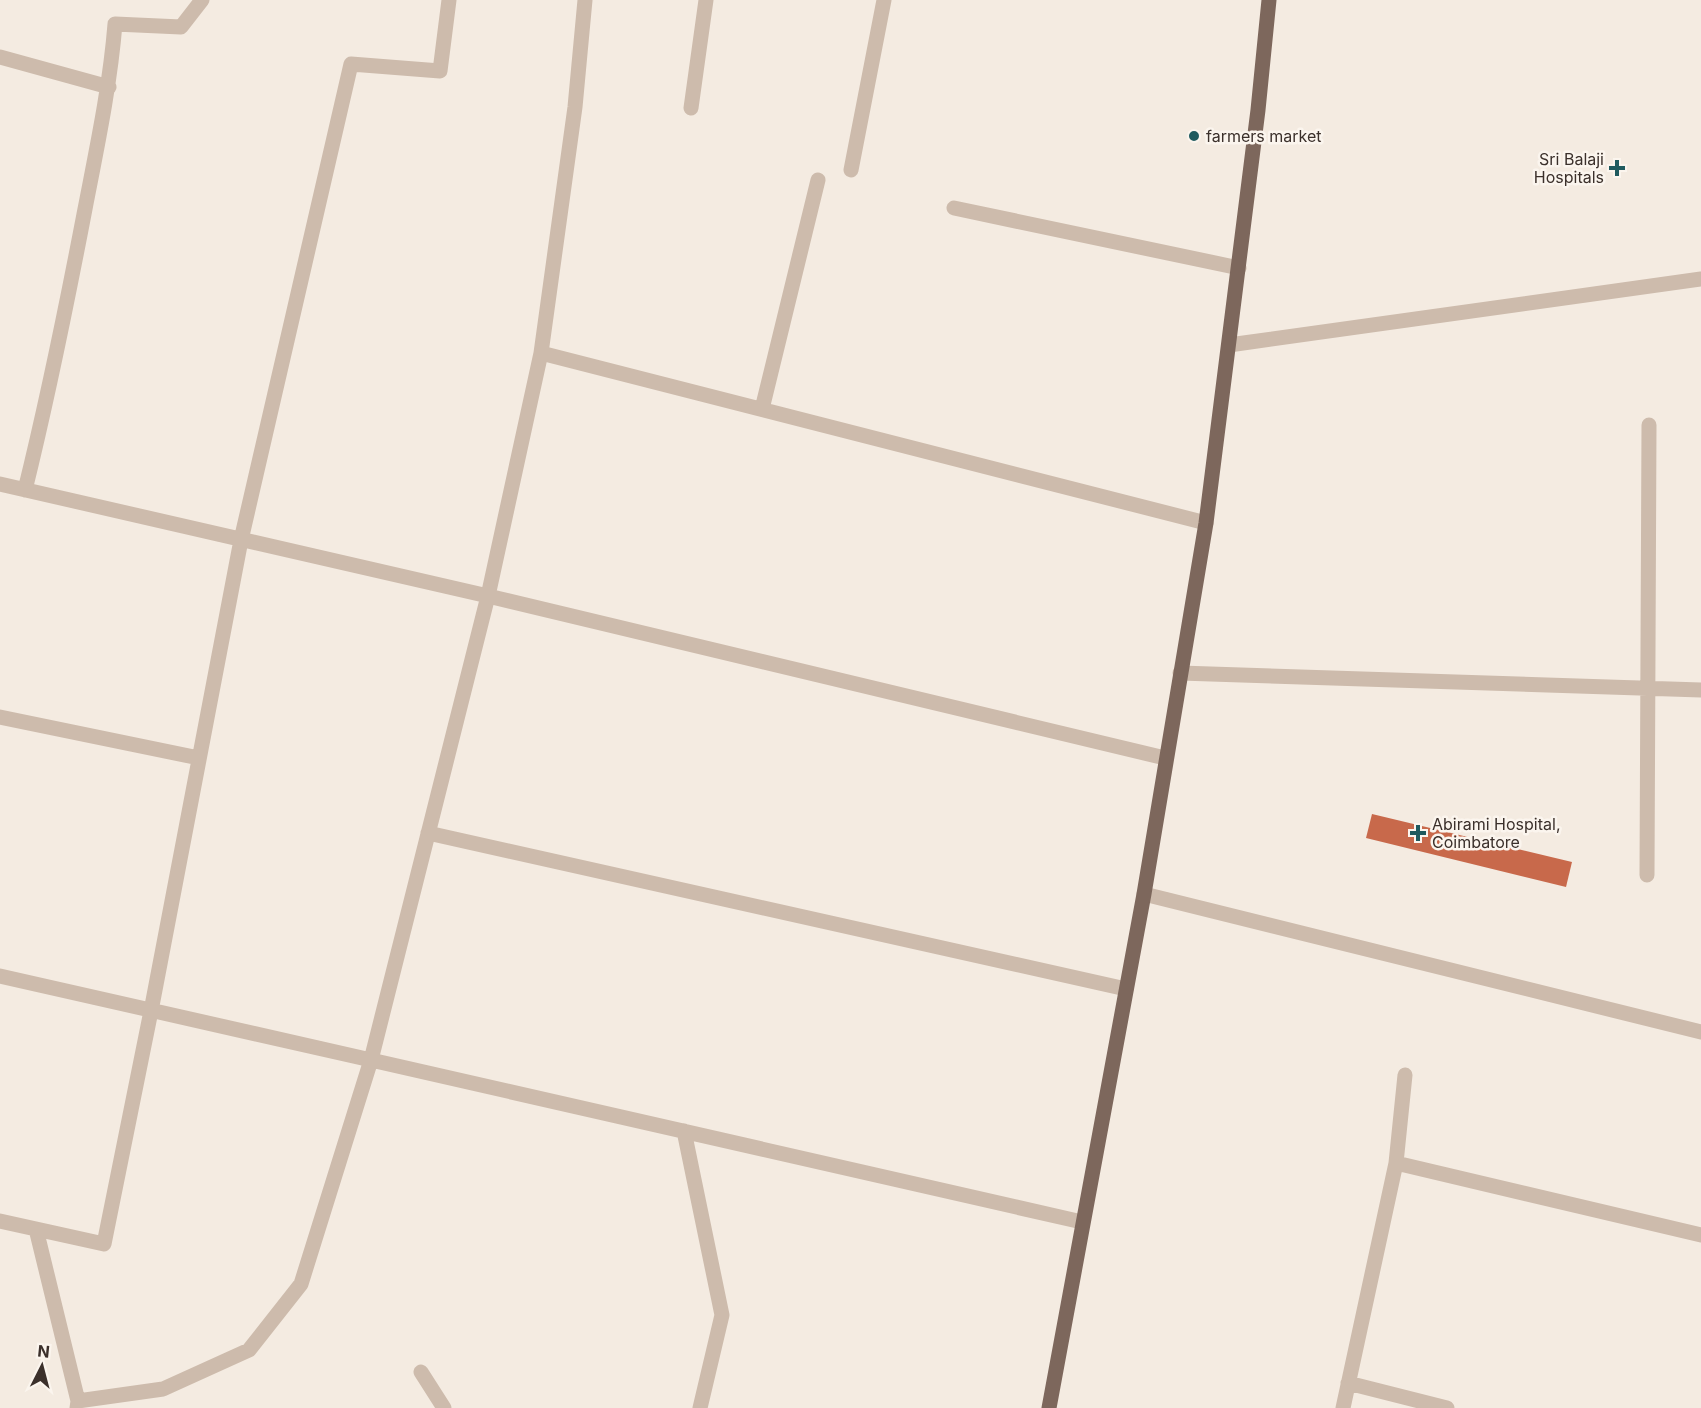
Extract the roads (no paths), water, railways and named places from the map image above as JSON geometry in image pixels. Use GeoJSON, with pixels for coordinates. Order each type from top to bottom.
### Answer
{"type":"FeatureCollection","features":[{"type":"Feature","properties":{"kind":"main road"},"geometry":{"type":"LineString","coordinates":[[1049,1408],[1144,894],[1206,523],[1239,268],[1269,0]]}},
{"type":"Feature","properties":{"kind":"street"},"geometry":{"type":"LineString","coordinates":[[26,490],[53,373],[109,87],[115,24],[181,27],[202,0]]}},
{"type":"Feature","properties":{"kind":"street"},"geometry":{"type":"LineString","coordinates":[[0,1221],[104,1244],[241,540],[351,64],[440,71],[449,0]]}},
{"type":"Feature","properties":{"kind":"street"},"geometry":{"type":"LineString","coordinates":[[36,1229],[78,1404],[163,1389],[249,1350],[301,1284],[371,1060],[488,596],[541,353],[575,107],[585,0]]}},
{"type":"Feature","properties":{"kind":"street"},"geometry":{"type":"LineString","coordinates":[[691,108],[706,0]]}},
{"type":"Feature","properties":{"kind":"street"},"geometry":{"type":"LineString","coordinates":[[851,170],[884,0]]}},
{"type":"Feature","properties":{"kind":"street"},"geometry":{"type":"LineString","coordinates":[[0,57],[109,87]]}},
{"type":"Feature","properties":{"kind":"street"},"geometry":{"type":"LineString","coordinates":[[762,410],[818,180]]}},
{"type":"Feature","properties":{"kind":"street"},"geometry":{"type":"LineString","coordinates":[[954,207],[1239,268]]}},
{"type":"Feature","properties":{"kind":"street"},"geometry":{"type":"LineString","coordinates":[[1229,345],[1701,279]]}},
{"type":"Feature","properties":{"kind":"street"},"geometry":{"type":"LineString","coordinates":[[541,353],[1206,523]]}},
{"type":"Feature","properties":{"kind":"street"},"geometry":{"type":"LineString","coordinates":[[1647,875],[1649,425]]}},
{"type":"Feature","properties":{"kind":"street"},"geometry":{"type":"LineString","coordinates":[[0,484],[488,596],[1166,758]]}},
{"type":"Feature","properties":{"kind":"street"},"geometry":{"type":"LineString","coordinates":[[1180,673],[1701,690]]}},
{"type":"Feature","properties":{"kind":"street"},"geometry":{"type":"LineString","coordinates":[[0,717],[199,758]]}},
{"type":"Feature","properties":{"kind":"street"},"geometry":{"type":"LineString","coordinates":[[428,833],[1126,988]]}},
{"type":"Feature","properties":{"kind":"street"},"geometry":{"type":"LineString","coordinates":[[1144,894],[1701,1032]]}},
{"type":"Feature","properties":{"kind":"street"},"geometry":{"type":"LineString","coordinates":[[0,976],[1082,1222]]}},
{"type":"Feature","properties":{"kind":"street"},"geometry":{"type":"LineString","coordinates":[[1343,1408],[1396,1163],[1405,1075]]}},
{"type":"Feature","properties":{"kind":"street"},"geometry":{"type":"LineString","coordinates":[[684,1131],[723,1315],[700,1408]]}},
{"type":"Feature","properties":{"kind":"street"},"geometry":{"type":"LineString","coordinates":[[1396,1163],[1701,1235]]}},
{"type":"Feature","properties":{"kind":"street"},"geometry":{"type":"LineString","coordinates":[[422,1372],[444,1408]]}},
{"type":"Feature","properties":{"kind":"street"},"geometry":{"type":"LineString","coordinates":[[1348,1383],[1447,1408]]}},
{"type":"Feature","properties":{"kind":"place","name":"farmers market"},"geometry":{"type":"Point","coordinates":[1194,136]}},
{"type":"Feature","properties":{"kind":"place","name":"Sri Balaji Hospitals"},"geometry":{"type":"Point","coordinates":[1617,168]}},
{"type":"Feature","properties":{"kind":"place","name":"Abirami Hospital, Coimbatore"},"geometry":{"type":"Point","coordinates":[1418,833]}}]}
